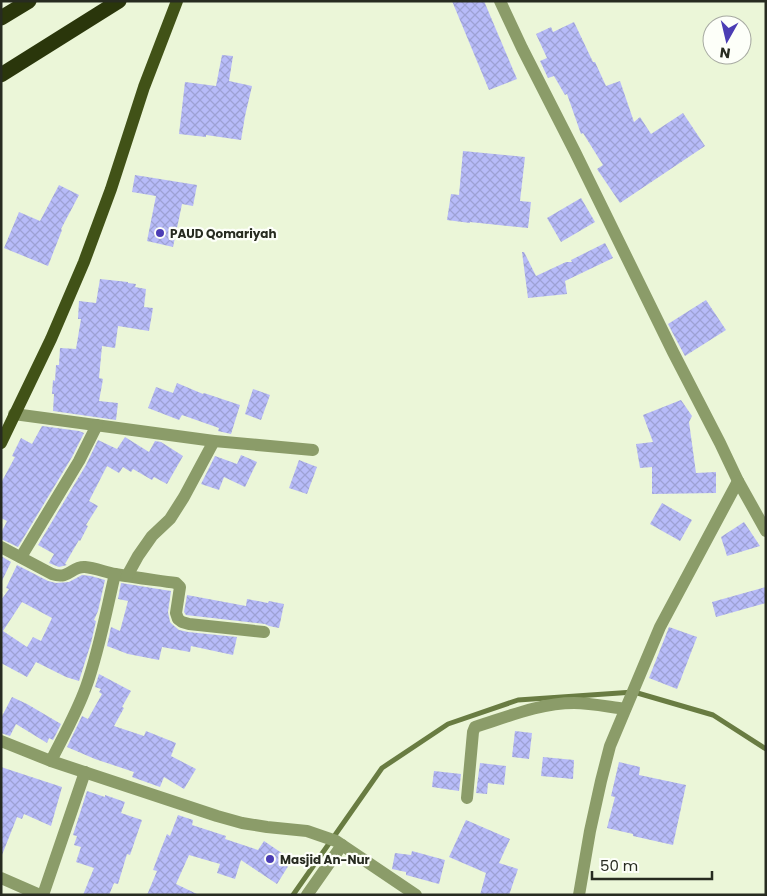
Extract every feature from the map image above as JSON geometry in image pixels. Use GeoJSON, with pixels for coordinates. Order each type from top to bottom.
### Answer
{"type":"FeatureCollection","features":[{"type":"Feature","properties":{"kind":"highway"},"geometry":{"type":"LineString","coordinates":[[1,18],[29,1]]}},
{"type":"Feature","properties":{"kind":"highway"},"geometry":{"type":"LineString","coordinates":[[1,75],[119,1]]}},
{"type":"Feature","properties":{"kind":"main road"},"geometry":{"type":"LineString","coordinates":[[1,443],[51,339],[84,262],[111,189],[144,87],[177,1]]}},
{"type":"Feature","properties":{"kind":"street"},"geometry":{"type":"LineString","coordinates":[[500,1],[738,481],[766,531]]}},
{"type":"Feature","properties":{"kind":"street"},"geometry":{"type":"LineString","coordinates":[[14,414],[214,441],[314,450]]}},
{"type":"Feature","properties":{"kind":"street"},"geometry":{"type":"LineString","coordinates":[[21,557],[79,461],[97,425]]}},
{"type":"Feature","properties":{"kind":"street"},"geometry":{"type":"LineString","coordinates":[[51,761],[86,688],[121,575],[152,536],[170,519],[214,441]]}},
{"type":"Feature","properties":{"kind":"street"},"geometry":{"type":"LineString","coordinates":[[579,895],[600,781],[610,746],[660,627],[738,481]]}},
{"type":"Feature","properties":{"kind":"street"},"geometry":{"type":"LineString","coordinates":[[1,547],[59,576],[84,567],[121,575],[176,583],[180,587],[176,613],[178,619],[182,622],[264,632]]}},
{"type":"Feature","properties":{"kind":"street"},"geometry":{"type":"LineString","coordinates":[[467,798],[472,732],[475,726],[538,708],[560,704],[580,703],[626,707]]}},
{"type":"Feature","properties":{"kind":"street"},"geometry":{"type":"LineString","coordinates":[[1,741],[51,761],[217,816],[267,828],[307,831],[339,843],[416,895]]}},
{"type":"Feature","properties":{"kind":"street"},"geometry":{"type":"LineString","coordinates":[[1,878],[41,895],[85,772]]}},
{"type":"Feature","properties":{"kind":"street"},"geometry":{"type":"LineString","coordinates":[[307,895],[339,843]]}},
{"type":"Feature","properties":{"kind":"building"},"geometry":{"type":"Polygon","coordinates":[[[452,1],[484,1],[517,79],[489,90],[452,1]]]}},
{"type":"Feature","properties":{"kind":"building"},"geometry":{"type":"Polygon","coordinates":[[[574,22],[606,86],[620,81],[634,122],[640,117],[651,134],[683,113],[705,146],[620,203],[597,169],[603,165],[583,133],[581,134],[567,94],[565,95],[554,76],[548,78],[540,61],[547,58],[536,34],[551,27],[553,32],[574,22]]]}},
{"type":"Feature","properties":{"kind":"building"},"geometry":{"type":"Polygon","coordinates":[[[222,55],[233,56],[229,81],[252,86],[241,140],[206,135],[206,137],[179,134],[185,82],[216,86],[222,55]]]}},
{"type":"Feature","properties":{"kind":"building"},"geometry":{"type":"Polygon","coordinates":[[[463,151],[525,157],[520,201],[531,202],[528,228],[447,220],[451,194],[459,195],[463,151]]]}},
{"type":"Feature","properties":{"kind":"building"},"geometry":{"type":"Polygon","coordinates":[[[135,175],[197,185],[193,206],[182,204],[173,247],[147,241],[156,196],[132,192],[135,175]]]}},
{"type":"Feature","properties":{"kind":"building"},"geometry":{"type":"Polygon","coordinates":[[[59,185],[79,195],[61,229],[48,266],[4,248],[19,212],[40,221],[59,185]]]}},
{"type":"Feature","properties":{"kind":"building"},"geometry":{"type":"Polygon","coordinates":[[[581,198],[595,222],[561,242],[547,218],[581,198]]]}},
{"type":"Feature","properties":{"kind":"building"},"geometry":{"type":"Polygon","coordinates":[[[605,243],[613,258],[565,281],[567,294],[528,298],[522,252],[524,252],[536,276],[566,262],[572,262],[571,260],[605,243]]]}},
{"type":"Feature","properties":{"kind":"building"},"geometry":{"type":"Polygon","coordinates":[[[100,279],[128,282],[136,284],[135,287],[146,289],[144,307],[153,308],[149,331],[118,326],[115,348],[102,346],[99,378],[103,379],[99,401],[118,403],[116,420],[53,411],[53,380],[55,381],[56,365],[59,365],[60,348],[76,349],[81,319],[78,319],[79,301],[96,303],[100,279]]]}},
{"type":"Feature","properties":{"kind":"building"},"geometry":{"type":"Polygon","coordinates":[[[706,300],[726,330],[685,356],[668,324],[706,300]]]}},
{"type":"Feature","properties":{"kind":"building"},"geometry":{"type":"Polygon","coordinates":[[[177,383],[203,394],[240,405],[231,434],[218,431],[219,428],[182,415],[179,420],[148,408],[156,387],[173,393],[177,383]]]}},
{"type":"Feature","properties":{"kind":"building"},"geometry":{"type":"Polygon","coordinates":[[[253,389],[270,395],[261,420],[245,414],[253,389]]]}},
{"type":"Feature","properties":{"kind":"building"},"geometry":{"type":"Polygon","coordinates":[[[681,400],[692,416],[689,422],[696,473],[716,472],[716,493],[652,494],[652,467],[640,468],[636,444],[653,442],[643,415],[681,400]]]}},
{"type":"Feature","properties":{"kind":"building"},"geometry":{"type":"Polygon","coordinates":[[[42,426],[84,433],[72,457],[18,547],[1,539],[1,533],[7,521],[1,518],[1,483],[15,457],[12,456],[21,438],[32,444],[42,426]]]}},
{"type":"Feature","properties":{"kind":"building"},"geometry":{"type":"Polygon","coordinates":[[[125,437],[149,452],[155,441],[161,442],[183,456],[167,484],[154,477],[152,480],[133,469],[131,472],[123,467],[119,473],[107,466],[89,501],[98,506],[86,525],[88,526],[80,541],[65,564],[67,565],[59,567],[49,563],[54,554],[38,545],[86,465],[98,440],[117,449],[125,437]]]}},
{"type":"Feature","properties":{"kind":"building"},"geometry":{"type":"Polygon","coordinates":[[[241,455],[257,462],[245,487],[224,477],[219,490],[201,484],[215,456],[237,464],[241,455]]]}},
{"type":"Feature","properties":{"kind":"building"},"geometry":{"type":"Polygon","coordinates":[[[299,460],[317,467],[307,494],[289,488],[299,460]]]}},
{"type":"Feature","properties":{"kind":"building"},"geometry":{"type":"Polygon","coordinates":[[[662,503],[692,520],[680,541],[650,524],[662,503]]]}},
{"type":"Feature","properties":{"kind":"building"},"geometry":{"type":"Polygon","coordinates":[[[744,522],[760,546],[727,556],[721,537],[744,522]]]}},
{"type":"Feature","properties":{"kind":"building"},"geometry":{"type":"Polygon","coordinates":[[[1,556],[11,562],[1,583],[1,556]]]}},
{"type":"Feature","properties":{"kind":"building"},"geometry":{"type":"Polygon","coordinates":[[[17,565],[48,581],[56,583],[69,582],[82,575],[105,580],[94,620],[96,621],[91,643],[79,681],[66,677],[36,662],[27,677],[1,663],[1,600],[9,589],[6,588],[17,565]],[[22,602],[3,631],[27,647],[33,637],[41,641],[52,618],[22,602]]]}},
{"type":"Feature","properties":{"kind":"building"},"geometry":{"type":"Polygon","coordinates":[[[121,583],[171,591],[168,612],[170,622],[179,630],[237,637],[233,655],[191,646],[190,652],[162,647],[159,660],[128,654],[107,646],[111,627],[120,631],[128,601],[118,599],[121,583]]]}},
{"type":"Feature","properties":{"kind":"building"},"geometry":{"type":"Polygon","coordinates":[[[766,587],[766,603],[716,617],[712,602],[766,587]]]}},
{"type":"Feature","properties":{"kind":"building"},"geometry":{"type":"Polygon","coordinates":[[[187,595],[246,606],[247,599],[284,604],[279,628],[265,624],[186,615],[184,612],[187,595]]]}},
{"type":"Feature","properties":{"kind":"building"},"geometry":{"type":"Polygon","coordinates":[[[669,627],[697,637],[677,689],[649,678],[669,627]]]}},
{"type":"Feature","properties":{"kind":"building"},"geometry":{"type":"Polygon","coordinates":[[[99,674],[131,691],[114,726],[144,736],[146,731],[176,743],[171,756],[196,769],[184,789],[164,777],[160,787],[132,777],[134,772],[67,747],[82,716],[88,719],[102,694],[99,692],[101,689],[95,687],[99,674]]]}},
{"type":"Feature","properties":{"kind":"building"},"geometry":{"type":"Polygon","coordinates":[[[12,697],[61,724],[53,740],[49,738],[47,743],[16,724],[10,736],[1,733],[1,718],[12,697]]]}},
{"type":"Feature","properties":{"kind":"building"},"geometry":{"type":"Polygon","coordinates":[[[515,731],[532,733],[529,759],[512,757],[515,731]]]}},
{"type":"Feature","properties":{"kind":"building"},"geometry":{"type":"Polygon","coordinates":[[[543,757],[574,760],[573,779],[541,776],[543,757]]]}},
{"type":"Feature","properties":{"kind":"building"},"geometry":{"type":"Polygon","coordinates":[[[619,762],[640,767],[639,775],[686,785],[673,845],[607,828],[615,797],[611,796],[619,762]]]}},
{"type":"Feature","properties":{"kind":"building"},"geometry":{"type":"Polygon","coordinates":[[[480,763],[506,766],[504,785],[488,783],[487,794],[476,793],[480,763]]]}},
{"type":"Feature","properties":{"kind":"building"},"geometry":{"type":"Polygon","coordinates":[[[1,767],[62,787],[51,826],[24,814],[22,819],[17,817],[2,855],[1,855],[1,767]]]}},
{"type":"Feature","properties":{"kind":"building"},"geometry":{"type":"Polygon","coordinates":[[[434,771],[461,774],[459,791],[432,787],[434,771]]]}},
{"type":"Feature","properties":{"kind":"building"},"geometry":{"type":"Polygon","coordinates":[[[87,791],[125,802],[121,813],[142,820],[130,855],[127,854],[118,884],[114,883],[109,895],[83,895],[94,868],[76,862],[81,847],[74,845],[77,836],[73,835],[87,791]]]}},
{"type":"Feature","properties":{"kind":"building"},"geometry":{"type":"Polygon","coordinates":[[[178,815],[193,820],[192,825],[226,836],[225,839],[258,850],[264,841],[292,860],[277,884],[241,860],[235,879],[217,873],[220,864],[189,855],[176,884],[199,895],[147,895],[157,871],[153,870],[159,854],[167,834],[170,836],[178,815]]]}},
{"type":"Feature","properties":{"kind":"building"},"geometry":{"type":"Polygon","coordinates":[[[466,820],[510,839],[499,863],[518,869],[509,895],[480,895],[486,873],[449,857],[466,820]]]}},
{"type":"Feature","properties":{"kind":"building"},"geometry":{"type":"Polygon","coordinates":[[[412,851],[445,860],[439,884],[392,869],[395,853],[411,855],[412,851]]]}},
{"type":"Feature","properties":{"kind":"waterway"},"geometry":{"type":"LineString","coordinates":[[293,895],[382,768],[448,724],[518,700],[634,692],[713,715],[766,749]]}},
{"type":"Feature","properties":{"kind":"place","name":"PAUD Qomariyah"},"geometry":{"type":"Point","coordinates":[160,233]}},
{"type":"Feature","properties":{"kind":"place","name":"Masjid An-Nur"},"geometry":{"type":"Point","coordinates":[270,859]}}]}
